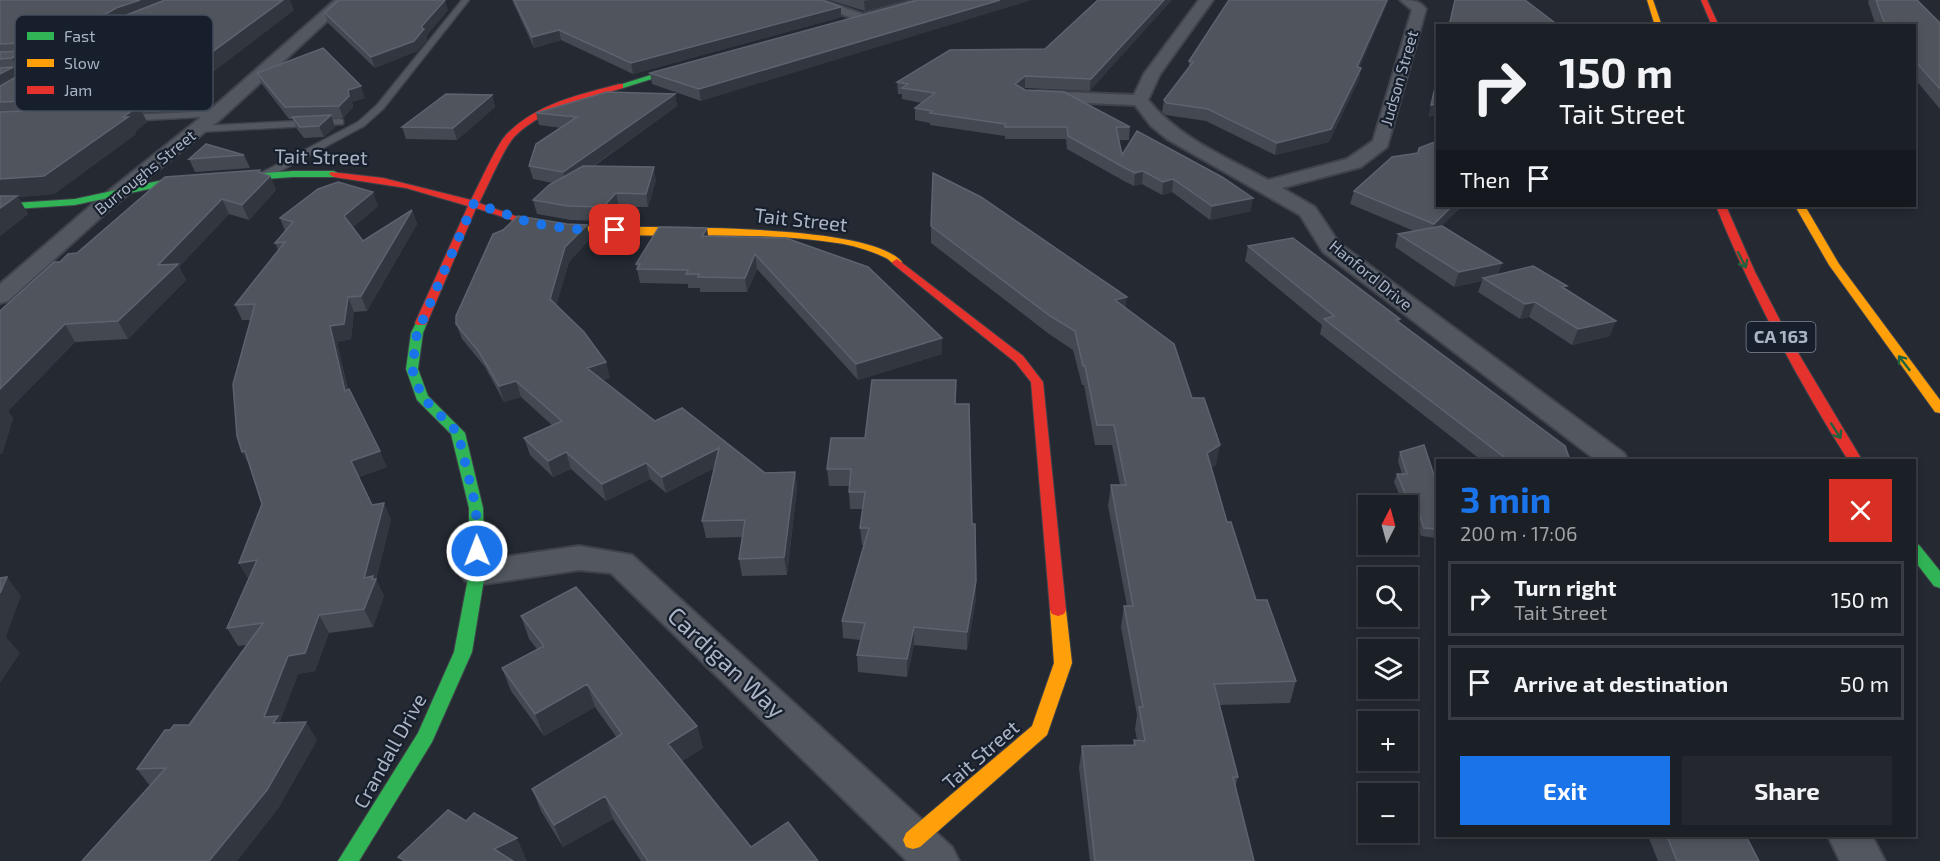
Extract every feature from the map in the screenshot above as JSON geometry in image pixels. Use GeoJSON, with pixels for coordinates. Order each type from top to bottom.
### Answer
{"type":"FeatureCollection","features":[{"type":"Feature","properties":{"kind":"main road"},"geometry":{"type":"LineString","coordinates":[[1650,0],[1658,24]]}},
{"type":"Feature","properties":{"kind":"main road"},"geometry":{"type":"LineString","coordinates":[[1704,0],[1715,24]]}},
{"type":"Feature","properties":{"kind":"main road"},"geometry":{"type":"LineString","coordinates":[[841,24],[863,18]]}},
{"type":"Feature","properties":{"kind":"main road","name":"Crandall Drive"},"geometry":{"type":"LineString","coordinates":[[348,861],[425,737],[463,652],[477,573],[476,508],[458,433],[422,397],[412,369],[417,333],[474,203],[509,137],[531,119],[577,97],[710,60]]}},
{"type":"Feature","properties":{"kind":"main road","name":"Tait Street"},"geometry":{"type":"LineString","coordinates":[[0,207],[75,202],[163,183],[265,175],[323,174],[372,177],[474,203],[531,223],[570,229],[795,235],[841,240],[890,256],[1019,359],[1037,382],[1063,663],[1040,730],[925,851]]}},
{"type":"Feature","properties":{"kind":"main road","name":"CA 163"},"geometry":{"type":"LineString","coordinates":[[1721,207],[1734,243],[1800,375],[1854,459]]}},
{"type":"Feature","properties":{"kind":"main road"},"geometry":{"type":"LineString","coordinates":[[1801,207],[1834,265],[1940,409]]}},
{"type":"Feature","properties":{"kind":"main road"},"geometry":{"type":"LineString","coordinates":[[1916,552],[1940,582]]}},
{"type":"Feature","properties":{"kind":"street","name":"Burroughs Street"},"geometry":{"type":"LineString","coordinates":[[0,296],[117,194],[216,114],[344,0]]}},
{"type":"Feature","properties":{"kind":"street"},"geometry":{"type":"LineString","coordinates":[[809,0],[863,18],[930,0]]}},
{"type":"Feature","properties":{"kind":"street"},"geometry":{"type":"LineString","coordinates":[[1025,95],[1140,100],[1152,74],[1206,0]]}},
{"type":"Feature","properties":{"kind":"street","name":"Judson Street"},"geometry":{"type":"LineString","coordinates":[[1265,187],[1354,163],[1381,143],[1419,9],[1409,0]]}},
{"type":"Feature","properties":{"kind":"street","name":"Hanford Drive"},"geometry":{"type":"LineString","coordinates":[[1140,100],[1157,122],[1173,135],[1308,211],[1331,247],[1613,459]]}},
{"type":"Feature","properties":{"kind":"street","name":"Cardigan Way"},"geometry":{"type":"LineString","coordinates":[[477,573],[579,558],[620,563],[925,851]]}},
{"type":"Feature","properties":{"kind":"street"},"geometry":{"type":"LineString","coordinates":[[1850,837],[1863,861]]}},
{"type":"Feature","properties":{"kind":"lane"},"geometry":{"type":"LineString","coordinates":[[265,175],[361,124],[380,107],[466,0]]}},
{"type":"Feature","properties":{"kind":"lane"},"geometry":{"type":"LineString","coordinates":[[0,63],[15,62]]}},
{"type":"Feature","properties":{"kind":"lane"},"geometry":{"type":"LineString","coordinates":[[0,79],[15,78]]}},
{"type":"Feature","properties":{"kind":"lane"},"geometry":{"type":"LineString","coordinates":[[120,118],[216,114]]}},
{"type":"Feature","properties":{"kind":"lane"},"geometry":{"type":"LineString","coordinates":[[198,129],[340,122]]}},
{"type":"Feature","properties":{"kind":"building"},"geometry":{"type":"Polygon","coordinates":[[[0,0],[140,0],[116,8],[104,15],[15,15],[15,43],[0,44],[0,0]]]}},
{"type":"Feature","properties":{"kind":"building"},"geometry":{"type":"Polygon","coordinates":[[[165,0],[283,0],[213,51],[213,15],[127,15],[165,0]]]}},
{"type":"Feature","properties":{"kind":"building"},"geometry":{"type":"Polygon","coordinates":[[[339,0],[445,0],[421,27],[424,29],[414,41],[371,57],[325,13],[339,0]]]}},
{"type":"Feature","properties":{"kind":"building"},"geometry":{"type":"Polygon","coordinates":[[[514,0],[822,0],[841,7],[631,63],[559,30],[532,37],[514,0]]]}},
{"type":"Feature","properties":{"kind":"building"},"geometry":{"type":"Polygon","coordinates":[[[918,0],[1000,0],[699,89],[650,73],[918,0]]]}},
{"type":"Feature","properties":{"kind":"building"},"geometry":{"type":"Polygon","coordinates":[[[1098,0],[1164,0],[1091,79],[1025,76],[1015,84],[1025,90],[1064,92],[1130,127],[1116,127],[1122,155],[1137,131],[1222,177],[1253,198],[1212,206],[1173,179],[1163,182],[1143,171],[1135,173],[1125,168],[1068,136],[1067,127],[1005,127],[1005,124],[930,113],[932,111],[915,108],[935,93],[902,88],[908,84],[897,82],[950,50],[1045,49],[1098,0]]]}},
{"type":"Feature","properties":{"kind":"building"},"geometry":{"type":"Polygon","coordinates":[[[1229,0],[1387,0],[1357,67],[1361,68],[1331,129],[1277,143],[1208,109],[1167,103],[1164,100],[1193,62],[1189,61],[1229,0]]]}},
{"type":"Feature","properties":{"kind":"building"},"geometry":{"type":"Polygon","coordinates":[[[1455,0],[1525,0],[1556,24],[1449,24],[1455,0]]]}},
{"type":"Feature","properties":{"kind":"building"},"geometry":{"type":"Polygon","coordinates":[[[1876,0],[1917,0],[1940,23],[1940,89],[1916,62],[1916,24],[1884,22],[1876,0]]]}},
{"type":"Feature","properties":{"kind":"building"},"geometry":{"type":"Polygon","coordinates":[[[323,48],[361,86],[348,90],[349,96],[339,106],[285,107],[257,73],[323,48]]]}},
{"type":"Feature","properties":{"kind":"building"},"geometry":{"type":"Polygon","coordinates":[[[15,51],[15,56],[0,59],[0,52],[15,51]]]}},
{"type":"Feature","properties":{"kind":"building"},"geometry":{"type":"Polygon","coordinates":[[[13,67],[0,74],[0,68],[13,67]]]}},
{"type":"Feature","properties":{"kind":"building"},"geometry":{"type":"Polygon","coordinates":[[[15,78],[15,101],[0,102],[0,86],[15,78]]]}},
{"type":"Feature","properties":{"kind":"building"},"geometry":{"type":"Polygon","coordinates":[[[1436,83],[1436,104],[1431,105],[1436,83]]]}},
{"type":"Feature","properties":{"kind":"building"},"geometry":{"type":"Polygon","coordinates":[[[607,92],[675,94],[563,172],[529,166],[536,144],[577,117],[536,113],[607,92]]]}},
{"type":"Feature","properties":{"kind":"building"},"geometry":{"type":"Polygon","coordinates":[[[446,94],[492,95],[453,128],[402,127],[446,94]]]}},
{"type":"Feature","properties":{"kind":"building"},"geometry":{"type":"Polygon","coordinates":[[[132,111],[123,117],[128,117],[44,176],[0,179],[0,112],[132,111]]]}},
{"type":"Feature","properties":{"kind":"building"},"geometry":{"type":"Polygon","coordinates":[[[331,115],[319,126],[300,127],[292,117],[331,115]]]}},
{"type":"Feature","properties":{"kind":"building"},"geometry":{"type":"Polygon","coordinates":[[[1436,141],[1436,207],[1451,207],[1434,224],[1354,191],[1392,157],[1418,153],[1419,148],[1436,141]]]}},
{"type":"Feature","properties":{"kind":"building"},"geometry":{"type":"Polygon","coordinates":[[[206,144],[244,155],[189,159],[206,144]]]}},
{"type":"Feature","properties":{"kind":"building"},"geometry":{"type":"Polygon","coordinates":[[[583,166],[654,167],[646,194],[616,193],[603,207],[568,206],[533,200],[549,185],[583,166]]]}},
{"type":"Feature","properties":{"kind":"building"},"geometry":{"type":"Polygon","coordinates":[[[260,170],[259,172],[270,176],[242,205],[222,199],[158,265],[178,264],[118,321],[65,324],[0,389],[0,311],[54,262],[60,262],[68,254],[77,253],[165,177],[260,170]]]}},
{"type":"Feature","properties":{"kind":"building"},"geometry":{"type":"Polygon","coordinates":[[[933,173],[981,197],[1127,297],[1115,300],[1174,344],[1192,398],[1204,398],[1220,445],[1207,453],[1227,522],[1231,522],[1256,600],[1267,600],[1296,681],[1214,684],[1238,777],[1233,777],[1254,861],[1095,861],[1082,746],[1135,745],[1134,740],[1145,741],[1139,707],[1143,707],[1124,606],[1133,606],[1111,485],[1126,485],[1114,425],[1097,425],[1075,331],[1050,316],[931,226],[933,173]]]}},
{"type":"Feature","properties":{"kind":"building"},"geometry":{"type":"Polygon","coordinates":[[[338,182],[373,192],[344,216],[363,241],[412,210],[361,296],[348,297],[344,324],[330,326],[345,391],[349,389],[380,451],[351,461],[372,505],[384,503],[364,578],[373,576],[372,579],[376,579],[364,609],[319,615],[305,653],[288,656],[264,717],[278,716],[273,723],[306,722],[267,790],[209,861],[82,861],[166,768],[137,769],[165,730],[170,730],[174,725],[189,725],[263,623],[227,628],[257,560],[239,563],[262,504],[245,451],[242,452],[237,436],[233,384],[255,304],[235,305],[285,242],[275,243],[293,222],[280,218],[318,189],[338,182]]]}},
{"type":"Feature","properties":{"kind":"building"},"geometry":{"type":"Polygon","coordinates":[[[0,196],[17,196],[0,208],[0,196]]]}},
{"type":"Feature","properties":{"kind":"building"},"geometry":{"type":"Polygon","coordinates":[[[518,216],[587,225],[565,247],[550,299],[584,332],[606,362],[587,368],[655,421],[682,408],[765,473],[795,472],[784,557],[739,559],[745,520],[702,521],[719,448],[662,477],[646,463],[602,484],[566,452],[548,461],[524,438],[562,421],[516,381],[499,386],[479,352],[456,324],[456,316],[493,234],[503,230],[518,216]]]}},
{"type":"Feature","properties":{"kind":"building"},"geometry":{"type":"Polygon","coordinates":[[[1442,226],[1502,263],[1459,272],[1398,234],[1442,226]]]}},
{"type":"Feature","properties":{"kind":"building"},"geometry":{"type":"Polygon","coordinates":[[[659,227],[707,228],[702,236],[786,238],[868,267],[942,338],[856,364],[755,254],[745,278],[698,277],[699,274],[686,274],[688,270],[637,269],[640,264],[636,264],[659,227]]]}},
{"type":"Feature","properties":{"kind":"building"},"geometry":{"type":"Polygon","coordinates":[[[1293,238],[1400,319],[1396,320],[1565,446],[1570,459],[1507,459],[1324,319],[1334,316],[1248,246],[1293,238]]]}},
{"type":"Feature","properties":{"kind":"building"},"geometry":{"type":"Polygon","coordinates":[[[1533,266],[1567,286],[1562,287],[1616,321],[1578,329],[1535,302],[1525,304],[1483,278],[1533,266]]]}},
{"type":"Feature","properties":{"kind":"building"},"geometry":{"type":"Polygon","coordinates":[[[872,380],[956,380],[955,404],[969,404],[976,581],[967,632],[914,627],[907,659],[857,655],[865,623],[842,621],[869,528],[860,528],[865,492],[849,492],[851,469],[827,469],[831,438],[865,438],[872,380]]]}},
{"type":"Feature","properties":{"kind":"building"},"geometry":{"type":"Polygon","coordinates":[[[1424,445],[1436,481],[1436,529],[1424,528],[1418,510],[1418,495],[1406,495],[1397,474],[1407,474],[1400,452],[1424,445]]]}},
{"type":"Feature","properties":{"kind":"building"},"geometry":{"type":"Polygon","coordinates":[[[7,577],[0,593],[0,578],[7,577]]]}},
{"type":"Feature","properties":{"kind":"building"},"geometry":{"type":"Polygon","coordinates":[[[576,587],[697,726],[668,744],[751,847],[788,822],[818,861],[648,861],[605,796],[554,825],[532,789],[622,734],[587,684],[535,714],[502,668],[544,646],[521,616],[576,587]]]}},
{"type":"Feature","properties":{"kind":"building"},"geometry":{"type":"Polygon","coordinates":[[[448,810],[466,821],[474,813],[517,838],[494,849],[513,861],[405,861],[398,857],[448,810]]]}},
{"type":"Feature","properties":{"kind":"building"},"geometry":{"type":"Polygon","coordinates":[[[1667,837],[1747,837],[1759,861],[1677,861],[1667,837]]]}},
{"type":"Feature","properties":{"kind":"traffic: fast"},"geometry":{"type":"LineString","coordinates":[[620,86],[695,64]]}},
{"type":"Feature","properties":{"kind":"traffic: fast"},"geometry":{"type":"LineString","coordinates":[[0,207],[75,202],[163,183],[293,174],[334,174]]}},
{"type":"Feature","properties":{"kind":"traffic: fast"},"geometry":{"type":"LineString","coordinates":[[348,861],[425,737],[463,652],[477,573],[476,508],[458,433],[422,397],[412,369],[417,333],[421,323]]}},
{"type":"Feature","properties":{"kind":"traffic: fast"},"geometry":{"type":"LineString","coordinates":[[1916,552],[1940,582]]}},
{"type":"Feature","properties":{"kind":"traffic: slow"},"geometry":{"type":"LineString","coordinates":[[1650,0],[1658,24]]}},
{"type":"Feature","properties":{"kind":"traffic: slow"},"geometry":{"type":"LineString","coordinates":[[1801,207],[1834,265],[1940,409]]}},
{"type":"Feature","properties":{"kind":"traffic: slow"},"geometry":{"type":"LineString","coordinates":[[524,221],[571,229],[795,235],[841,240],[890,256],[897,262]]}},
{"type":"Feature","properties":{"kind":"traffic: slow"},"geometry":{"type":"LineString","coordinates":[[913,840],[1040,730],[1063,663],[1058,610]]}},
{"type":"Feature","properties":{"kind":"traffic: jam"},"geometry":{"type":"LineString","coordinates":[[1704,0],[1715,24]]}},
{"type":"Feature","properties":{"kind":"traffic: jam"},"geometry":{"type":"LineString","coordinates":[[421,323],[474,203],[509,137],[532,119],[557,105],[620,86]]}},
{"type":"Feature","properties":{"kind":"traffic: jam"},"geometry":{"type":"LineString","coordinates":[[334,174],[383,180],[454,198],[524,221]]}},
{"type":"Feature","properties":{"kind":"traffic: jam"},"geometry":{"type":"LineString","coordinates":[[1721,207],[1765,305],[1817,399],[1854,459]]}},
{"type":"Feature","properties":{"kind":"traffic: jam"},"geometry":{"type":"LineString","coordinates":[[897,262],[1019,359],[1037,382],[1058,610]]}},
{"type":"Feature","properties":{"kind":"route"},"geometry":{"type":"LineString","coordinates":[[477,551],[476,508],[458,433],[422,397],[412,369],[417,333],[474,203],[531,223],[570,229],[615,230]]}}]}
